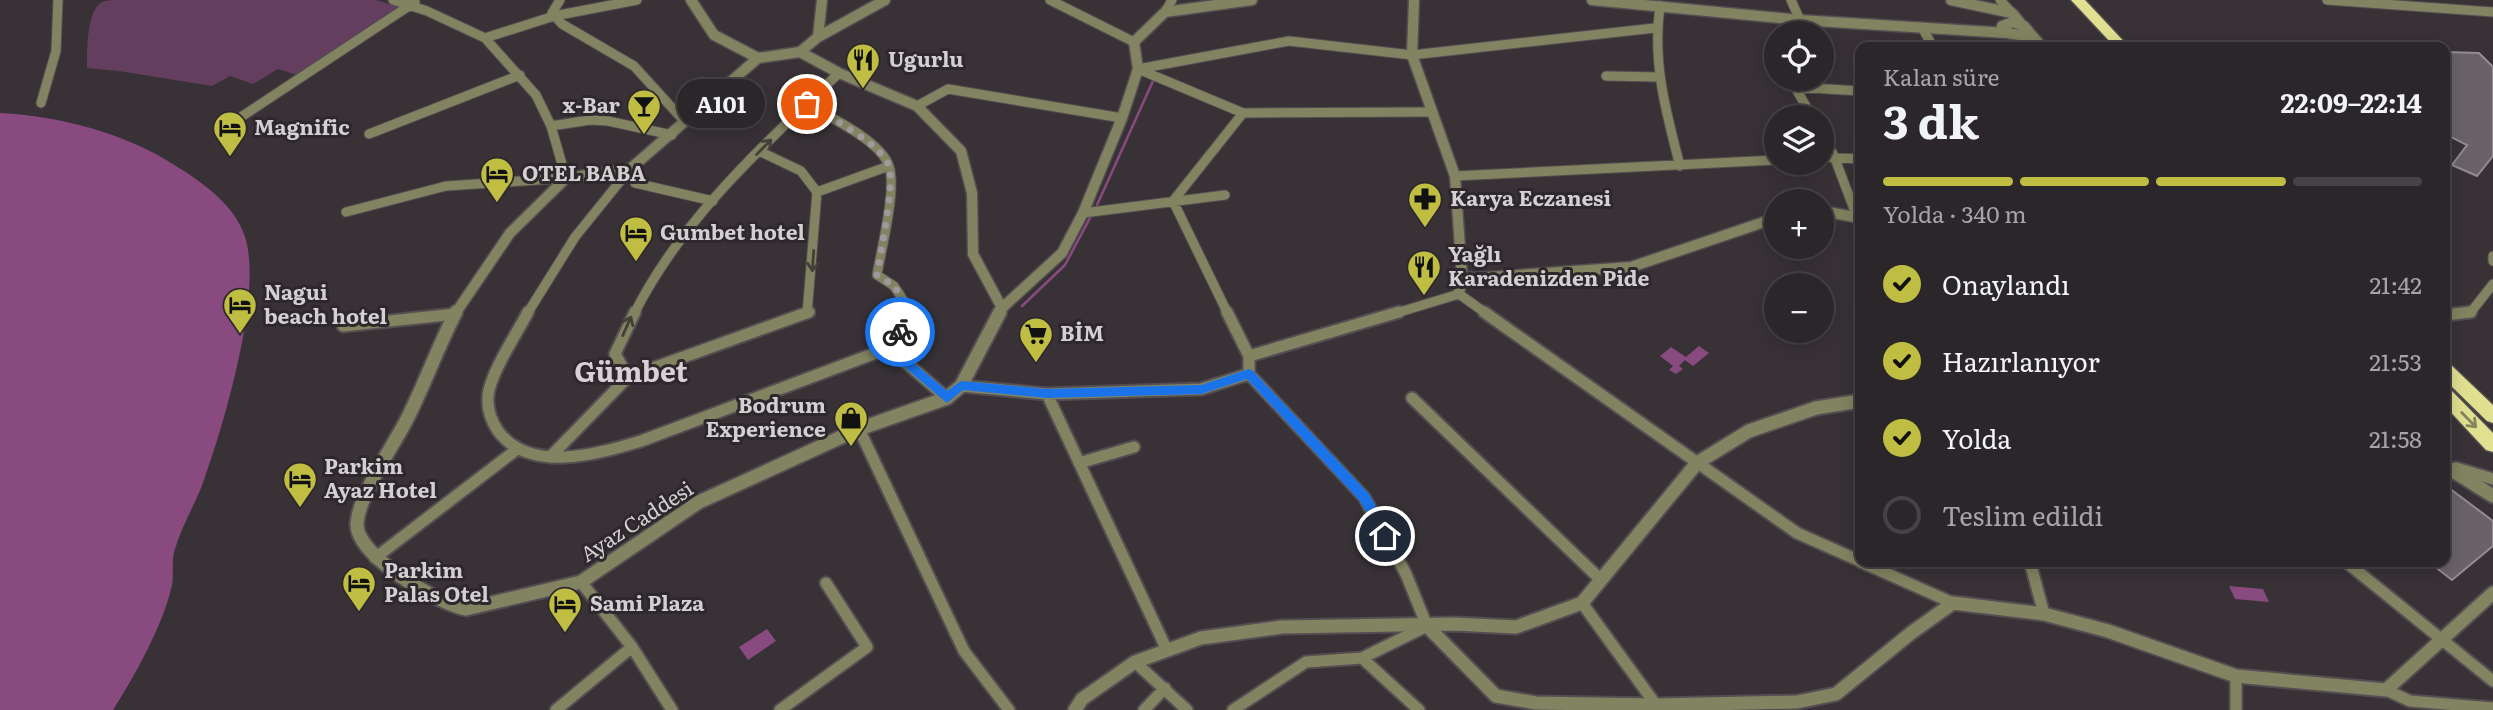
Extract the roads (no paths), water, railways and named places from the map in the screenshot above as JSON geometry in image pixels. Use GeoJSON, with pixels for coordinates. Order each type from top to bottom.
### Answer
{"type":"FeatureCollection","features":[{"type":"Feature","properties":{"kind":"highway"},"geometry":{"type":"LineString","coordinates":[[2078,0],[2117,42]]}},
{"type":"Feature","properties":{"kind":"highway"},"geometry":{"type":"LineString","coordinates":[[2092,0],[2130,42]]}},
{"type":"Feature","properties":{"kind":"highway"},"geometry":{"type":"LineString","coordinates":[[2450,375],[2493,416]]}},
{"type":"Feature","properties":{"kind":"highway"},"geometry":{"type":"LineString","coordinates":[[2450,400],[2493,445]]}},
{"type":"Feature","properties":{"kind":"street"},"geometry":{"type":"LineString","coordinates":[[41,103],[56,51],[58,0]]}},
{"type":"Feature","properties":{"kind":"street"},"geometry":{"type":"LineString","coordinates":[[393,0],[414,3],[485,38],[537,95],[551,127],[566,178]]}},
{"type":"Feature","properties":{"kind":"street"},"geometry":{"type":"LineString","coordinates":[[560,0],[552,13],[562,24],[634,66],[685,122]]}},
{"type":"Feature","properties":{"kind":"street"},"geometry":{"type":"LineString","coordinates":[[485,38],[554,16],[637,0]]}},
{"type":"Feature","properties":{"kind":"street"},"geometry":{"type":"LineString","coordinates":[[691,0],[714,36],[758,58]]}},
{"type":"Feature","properties":{"kind":"street"},"geometry":{"type":"LineString","coordinates":[[818,37],[822,0]]}},
{"type":"Feature","properties":{"kind":"street"},"geometry":{"type":"LineString","coordinates":[[807,104],[867,140],[889,166],[890,184],[877,275],[894,286],[907,306],[903,328],[889,348],[667,431],[591,454],[550,457],[516,450],[500,434],[489,417],[490,387],[528,311],[575,237],[630,169],[758,58],[800,52],[818,37],[885,0]]}},
{"type":"Feature","properties":{"kind":"street"},"geometry":{"type":"LineString","coordinates":[[1050,0],[1134,42]]}},
{"type":"Feature","properties":{"kind":"street"},"geometry":{"type":"LineString","coordinates":[[1134,42],[1165,12],[1172,0]]}},
{"type":"Feature","properties":{"kind":"street"},"geometry":{"type":"LineString","coordinates":[[1165,12],[1252,0]]}},
{"type":"Feature","properties":{"kind":"street"},"geometry":{"type":"LineString","coordinates":[[1414,0],[1412,55],[1430,112],[1455,176],[1462,276],[1460,294]]}},
{"type":"Feature","properties":{"kind":"street"},"geometry":{"type":"LineString","coordinates":[[1592,0],[1923,29],[1986,32],[2004,28],[2025,31]]}},
{"type":"Feature","properties":{"kind":"street"},"geometry":{"type":"LineString","coordinates":[[1718,0],[1719,12]]}},
{"type":"Feature","properties":{"kind":"street"},"geometry":{"type":"LineString","coordinates":[[1791,0],[1796,19]]}},
{"type":"Feature","properties":{"kind":"street"},"geometry":{"type":"LineString","coordinates":[[1951,0],[2012,13]]}},
{"type":"Feature","properties":{"kind":"street"},"geometry":{"type":"LineString","coordinates":[[2000,0],[2037,42]]}},
{"type":"Feature","properties":{"kind":"street"},"geometry":{"type":"LineString","coordinates":[[2328,0],[2493,12]]}},
{"type":"Feature","properties":{"kind":"street"},"geometry":{"type":"LineString","coordinates":[[238,119],[414,3]]}},
{"type":"Feature","properties":{"kind":"street"},"geometry":{"type":"LineString","coordinates":[[1660,6],[1655,28],[1658,77],[1680,166]]}},
{"type":"Feature","properties":{"kind":"street"},"geometry":{"type":"LineString","coordinates":[[2004,28],[2012,13]]}},
{"type":"Feature","properties":{"kind":"street"},"geometry":{"type":"LineString","coordinates":[[1138,69],[1289,41],[1412,55],[1655,28]]}},
{"type":"Feature","properties":{"kind":"street"},"geometry":{"type":"LineString","coordinates":[[1923,29],[1930,42]]}},
{"type":"Feature","properties":{"kind":"street"},"geometry":{"type":"LineString","coordinates":[[1134,42],[1138,69]]}},
{"type":"Feature","properties":{"kind":"street"},"geometry":{"type":"LineString","coordinates":[[800,52],[917,106],[961,151],[972,193],[972,254],[1002,308]]}},
{"type":"Feature","properties":{"kind":"street"},"geometry":{"type":"LineString","coordinates":[[1138,69],[1243,113],[1430,112]]}},
{"type":"Feature","properties":{"kind":"street","name":"Ayaz Caddesi"},"geometry":{"type":"LineString","coordinates":[[566,178],[510,233],[477,278],[455,314],[408,417],[363,501],[357,525],[361,541],[376,558],[451,606],[466,609],[581,582],[699,502],[859,429],[947,398],[961,386],[1002,308],[1062,253],[1083,213],[1122,118],[1138,69]]}},
{"type":"Feature","properties":{"kind":"street"},"geometry":{"type":"LineString","coordinates":[[628,376],[622,370],[615,354],[631,317],[676,244],[759,151],[839,72]]}},
{"type":"Feature","properties":{"kind":"street"},"geometry":{"type":"LineString","coordinates":[[369,134],[520,75]]}},
{"type":"Feature","properties":{"kind":"street"},"geometry":{"type":"LineString","coordinates":[[1606,76],[1658,77]]}},
{"type":"Feature","properties":{"kind":"street"},"geometry":{"type":"LineString","coordinates":[[1834,88],[1855,90]]}},
{"type":"Feature","properties":{"kind":"street"},"geometry":{"type":"LineString","coordinates":[[917,106],[948,89],[1122,118]]}},
{"type":"Feature","properties":{"kind":"street"},"geometry":{"type":"LineString","coordinates":[[1172,201],[1243,113]]}},
{"type":"Feature","properties":{"kind":"street"},"geometry":{"type":"LineString","coordinates":[[551,127],[608,121],[672,135]]}},
{"type":"Feature","properties":{"kind":"street"},"geometry":{"type":"LineString","coordinates":[[550,457],[628,376],[809,313],[817,192],[801,171],[759,151]]}},
{"type":"Feature","properties":{"kind":"street"},"geometry":{"type":"LineString","coordinates":[[1855,158],[1834,156],[1855,210]]}},
{"type":"Feature","properties":{"kind":"street"},"geometry":{"type":"LineString","coordinates":[[1455,176],[1764,161]]}},
{"type":"Feature","properties":{"kind":"street"},"geometry":{"type":"LineString","coordinates":[[817,192],[889,166]]}},
{"type":"Feature","properties":{"kind":"street"},"geometry":{"type":"LineString","coordinates":[[346,212],[446,186],[566,178],[630,169]]}},
{"type":"Feature","properties":{"kind":"street"},"geometry":{"type":"LineString","coordinates":[[635,183],[713,201]]}},
{"type":"Feature","properties":{"kind":"street"},"geometry":{"type":"LineString","coordinates":[[1083,213],[1225,195]]}},
{"type":"Feature","properties":{"kind":"street"},"geometry":{"type":"LineString","coordinates":[[1172,201],[1249,356],[1249,374],[1364,497],[1406,574],[1427,626],[1496,703],[1656,705],[1797,702],[1836,694],[1911,633],[1953,603]]}},
{"type":"Feature","properties":{"kind":"street"},"geometry":{"type":"LineString","coordinates":[[1834,214],[1855,219]]}},
{"type":"Feature","properties":{"kind":"street"},"geometry":{"type":"LineString","coordinates":[[1462,276],[1475,278],[1631,267],[1764,222]]}},
{"type":"Feature","properties":{"kind":"street"},"geometry":{"type":"LineString","coordinates":[[2493,256],[2493,261]]}},
{"type":"Feature","properties":{"kind":"street"},"geometry":{"type":"LineString","coordinates":[[2450,314],[2471,312],[2493,284]]}},
{"type":"Feature","properties":{"kind":"street"},"geometry":{"type":"LineString","coordinates":[[1249,356],[1460,294]]}},
{"type":"Feature","properties":{"kind":"street"},"geometry":{"type":"LineString","coordinates":[[1460,294],[1797,533],[1855,558]]}},
{"type":"Feature","properties":{"kind":"street"},"geometry":{"type":"LineString","coordinates":[[343,327],[455,314]]}},
{"type":"Feature","properties":{"kind":"street"},"geometry":{"type":"LineString","coordinates":[[889,348],[947,398]]}},
{"type":"Feature","properties":{"kind":"street"},"geometry":{"type":"LineString","coordinates":[[961,386],[1047,394],[1201,389],[1249,374]]}},
{"type":"Feature","properties":{"kind":"street"},"geometry":{"type":"LineString","coordinates":[[1047,394],[1166,648]]}},
{"type":"Feature","properties":{"kind":"street"},"geometry":{"type":"LineString","coordinates":[[1412,398],[1601,580]]}},
{"type":"Feature","properties":{"kind":"street"},"geometry":{"type":"LineString","coordinates":[[1076,710],[1082,699],[1135,662],[1166,648],[1201,638],[1282,627],[1454,624],[1516,627],[1582,603],[1697,464],[1749,431],[1816,408],[1855,402]]}},
{"type":"Feature","properties":{"kind":"street"},"geometry":{"type":"LineString","coordinates":[[859,429],[964,651],[1009,710]]}},
{"type":"Feature","properties":{"kind":"street"},"geometry":{"type":"LineString","coordinates":[[1079,463],[1134,447]]}},
{"type":"Feature","properties":{"kind":"street"},"geometry":{"type":"LineString","coordinates":[[376,558],[516,450]]}},
{"type":"Feature","properties":{"kind":"street"},"geometry":{"type":"LineString","coordinates":[[2450,467],[2493,479]]}},
{"type":"Feature","properties":{"kind":"street"},"geometry":{"type":"LineString","coordinates":[[2450,468],[2493,496]]}},
{"type":"Feature","properties":{"kind":"street"},"geometry":{"type":"LineString","coordinates":[[1874,567],[1953,603],[2044,614],[2108,631],[2236,676],[2386,690],[2410,701],[2493,708]]}},
{"type":"Feature","properties":{"kind":"street"},"geometry":{"type":"LineString","coordinates":[[2031,567],[2044,614]]}},
{"type":"Feature","properties":{"kind":"street"},"geometry":{"type":"LineString","coordinates":[[2352,567],[2493,681]]}},
{"type":"Feature","properties":{"kind":"street"},"geometry":{"type":"LineString","coordinates":[[581,582],[632,647],[672,710]]}},
{"type":"Feature","properties":{"kind":"street"},"geometry":{"type":"LineString","coordinates":[[780,710],[867,647],[826,583]]}},
{"type":"Feature","properties":{"kind":"street"},"geometry":{"type":"LineString","coordinates":[[2386,690],[2493,593]]}},
{"type":"Feature","properties":{"kind":"street"},"geometry":{"type":"LineString","coordinates":[[1582,603],[1656,705]]}},
{"type":"Feature","properties":{"kind":"street"},"geometry":{"type":"LineString","coordinates":[[1233,710],[1306,662],[1362,658],[1427,626]]}},
{"type":"Feature","properties":{"kind":"street"},"geometry":{"type":"LineString","coordinates":[[556,710],[632,647]]}},
{"type":"Feature","properties":{"kind":"street"},"geometry":{"type":"LineString","coordinates":[[1362,658],[1419,710]]}},
{"type":"Feature","properties":{"kind":"street"},"geometry":{"type":"LineString","coordinates":[[1135,662],[1187,710]]}},
{"type":"Feature","properties":{"kind":"street"},"geometry":{"type":"LineString","coordinates":[[2236,676],[2236,710]]}},
{"type":"Feature","properties":{"kind":"street"},"geometry":{"type":"LineString","coordinates":[[1144,710],[1165,688]]}},
{"type":"Feature","properties":{"kind":"waterway"},"geometry":{"type":"LineString","coordinates":[[1097,205],[1153,81]]}},
{"type":"Feature","properties":{"kind":"waterway"},"geometry":{"type":"LineString","coordinates":[[1022,306],[1065,265],[1090,218]]}},
{"type":"Feature","properties":{"kind":"place","name":"Ugurlu"},"geometry":{"type":"Point","coordinates":[863,90]}},
{"type":"Feature","properties":{"kind":"place","name":"A101"},"geometry":{"type":"Point","coordinates":[807,104]}},
{"type":"Feature","properties":{"kind":"place","name":"x-Bar"},"geometry":{"type":"Point","coordinates":[644,136]}},
{"type":"Feature","properties":{"kind":"place","name":"Magnific"},"geometry":{"type":"Point","coordinates":[230,158]}},
{"type":"Feature","properties":{"kind":"place","name":"OTEL BABA"},"geometry":{"type":"Point","coordinates":[497,204]}},
{"type":"Feature","properties":{"kind":"place","name":"Karya Eczanesi"},"geometry":{"type":"Point","coordinates":[1425,229]}},
{"type":"Feature","properties":{"kind":"place","name":"Gumbet hotel"},"geometry":{"type":"Point","coordinates":[636,263]}},
{"type":"Feature","properties":{"kind":"place","name":"Yağlı Karadenizden Pide"},"geometry":{"type":"Point","coordinates":[1424,297]}},
{"type":"Feature","properties":{"kind":"place","name":"Nagui beach hotel"},"geometry":{"type":"Point","coordinates":[240,335]}},
{"type":"Feature","properties":{"kind":"place","name":"BİM"},"geometry":{"type":"Point","coordinates":[1036,364]}},
{"type":"Feature","properties":{"kind":"place","name":"Bodrum Experience"},"geometry":{"type":"Point","coordinates":[851,448]}},
{"type":"Feature","properties":{"kind":"place","name":"Parkim Ayaz Hotel"},"geometry":{"type":"Point","coordinates":[300,509]}},
{"type":"Feature","properties":{"kind":"place","name":"Parkim Palas Otel"},"geometry":{"type":"Point","coordinates":[359,613]}},
{"type":"Feature","properties":{"kind":"place","name":"Sami Plaza"},"geometry":{"type":"Point","coordinates":[565,634]}},
{"type":"Feature","properties":{"kind":"district","name":"Gümbet"},"geometry":{"type":"Point","coordinates":[631,372]}}]}
